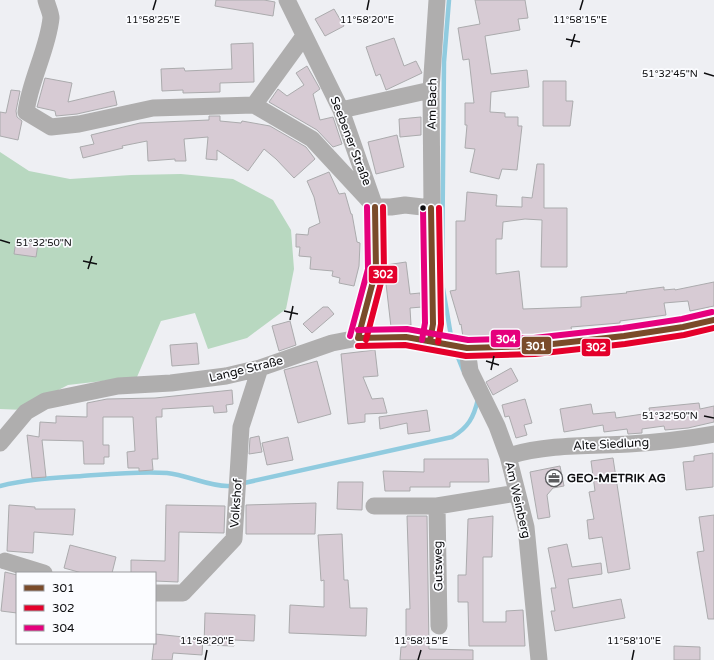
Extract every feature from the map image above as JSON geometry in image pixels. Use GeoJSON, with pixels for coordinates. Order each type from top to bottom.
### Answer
{"type":"FeatureCollection","features":[{"type":"Feature","properties":{"kind":"street"},"geometry":{"type":"LineString","coordinates":[[46,0],[51,17],[41,58],[28,96],[26,112],[51,127],[78,124],[153,108],[254,104],[312,139],[375,207],[405,205],[431,208]]}},
{"type":"Feature","properties":{"kind":"street","name":"Seebener Straße"},"geometry":{"type":"LineString","coordinates":[[287,0],[341,110],[375,207],[376,270],[358,338]]}},
{"type":"Feature","properties":{"kind":"street","name":"Am Bach"},"geometry":{"type":"LineString","coordinates":[[435,342],[433,324],[431,208],[431,90],[437,0]]}},
{"type":"Feature","properties":{"kind":"street"},"geometry":{"type":"LineString","coordinates":[[254,104],[304,36]]}},
{"type":"Feature","properties":{"kind":"street"},"geometry":{"type":"LineString","coordinates":[[341,110],[431,90]]}},
{"type":"Feature","properties":{"kind":"street","name":"Lange Straße"},"geometry":{"type":"LineString","coordinates":[[0,443],[7,427],[26,412],[45,401],[80,392],[118,386],[171,383],[226,376],[260,368],[332,343],[358,338],[406,337],[462,347],[535,346],[624,336],[683,327],[714,320]]}},
{"type":"Feature","properties":{"kind":"street","name":"Am Weinberg"},"geometry":{"type":"LineString","coordinates":[[462,347],[470,372],[497,426],[508,456],[529,548],[540,660]]}},
{"type":"Feature","properties":{"kind":"street","name":"Volkshof"},"geometry":{"type":"LineString","coordinates":[[156,593],[183,592],[234,539],[241,427],[260,368]]}},
{"type":"Feature","properties":{"kind":"street","name":"Alte Siedlung"},"geometry":{"type":"LineString","coordinates":[[508,456],[548,447],[629,444],[714,434]]}},
{"type":"Feature","properties":{"kind":"street"},"geometry":{"type":"LineString","coordinates":[[374,506],[437,506],[517,493]]}},
{"type":"Feature","properties":{"kind":"street","name":"Gutsweg"},"geometry":{"type":"LineString","coordinates":[[437,506],[439,626]]}},
{"type":"Feature","properties":{"kind":"street"},"geometry":{"type":"LineString","coordinates":[[4,562],[40,572]]}},
{"type":"Feature","properties":{"kind":"green space"},"geometry":{"type":"Polygon","coordinates":[[[0,152],[29,171],[70,179],[131,175],[181,174],[233,179],[273,200],[291,230],[294,269],[286,309],[247,338],[208,349],[195,313],[161,321],[137,377],[68,385],[43,398],[25,410],[0,409],[0,152]]]}},
{"type":"Feature","properties":{"kind":"building"},"geometry":{"type":"Polygon","coordinates":[[[216,0],[264,0],[275,2],[273,16],[215,6],[216,0]]]}},
{"type":"Feature","properties":{"kind":"building"},"geometry":{"type":"Polygon","coordinates":[[[475,0],[525,0],[528,18],[518,19],[520,30],[485,36],[491,74],[527,70],[529,87],[491,92],[490,112],[505,113],[505,117],[518,117],[518,126],[522,126],[517,170],[502,169],[499,179],[470,172],[475,149],[465,148],[467,125],[465,125],[465,103],[474,103],[469,59],[463,60],[458,28],[480,24],[475,0]]]}},
{"type":"Feature","properties":{"kind":"building"},"geometry":{"type":"Polygon","coordinates":[[[334,9],[344,26],[325,36],[315,19],[334,9]]]}},
{"type":"Feature","properties":{"kind":"building"},"geometry":{"type":"Polygon","coordinates":[[[394,38],[404,66],[416,61],[422,73],[386,90],[380,74],[376,76],[366,47],[394,38]]]}},
{"type":"Feature","properties":{"kind":"building"},"geometry":{"type":"Polygon","coordinates":[[[253,43],[254,82],[220,83],[220,92],[183,93],[183,90],[162,91],[161,69],[184,68],[185,71],[232,69],[231,44],[253,43]]]}},
{"type":"Feature","properties":{"kind":"building"},"geometry":{"type":"Polygon","coordinates":[[[307,66],[320,89],[313,94],[320,120],[333,117],[342,144],[333,147],[317,130],[269,102],[278,89],[287,96],[304,85],[296,73],[307,66]]]}},
{"type":"Feature","properties":{"kind":"building"},"geometry":{"type":"Polygon","coordinates":[[[45,78],[72,83],[68,102],[114,91],[117,105],[77,114],[56,116],[55,111],[37,107],[45,78]]]}},
{"type":"Feature","properties":{"kind":"building"},"geometry":{"type":"Polygon","coordinates":[[[543,81],[566,81],[566,101],[573,101],[570,126],[543,126],[543,81]]]}},
{"type":"Feature","properties":{"kind":"building"},"geometry":{"type":"Polygon","coordinates":[[[11,90],[20,91],[16,111],[17,117],[22,121],[18,140],[0,136],[0,112],[6,113],[11,90]]]}},
{"type":"Feature","properties":{"kind":"building"},"geometry":{"type":"Polygon","coordinates":[[[209,116],[220,116],[220,121],[241,123],[242,121],[270,126],[306,147],[315,159],[294,178],[264,149],[248,171],[217,150],[217,160],[206,159],[208,137],[184,139],[186,161],[175,161],[175,159],[148,161],[147,141],[122,146],[123,148],[83,158],[80,147],[94,144],[91,135],[140,123],[209,120],[209,116]]]}},
{"type":"Feature","properties":{"kind":"building"},"geometry":{"type":"Polygon","coordinates":[[[421,117],[421,135],[400,137],[399,119],[421,117]]]}},
{"type":"Feature","properties":{"kind":"building"},"geometry":{"type":"Polygon","coordinates":[[[397,135],[404,167],[376,174],[368,142],[397,135]]]}},
{"type":"Feature","properties":{"kind":"building"},"geometry":{"type":"Polygon","coordinates":[[[537,164],[544,164],[544,208],[567,208],[567,267],[541,267],[542,220],[525,219],[503,222],[502,239],[496,239],[496,274],[519,271],[523,309],[581,307],[581,297],[627,293],[626,292],[664,287],[664,290],[675,290],[714,282],[714,306],[690,311],[688,301],[664,303],[666,315],[620,321],[620,323],[571,327],[572,332],[534,336],[463,337],[461,324],[460,325],[450,291],[456,290],[456,221],[465,221],[467,192],[497,195],[496,206],[522,207],[522,197],[532,198],[537,164]]]}},
{"type":"Feature","properties":{"kind":"building"},"geometry":{"type":"Polygon","coordinates":[[[329,172],[339,194],[345,193],[352,214],[357,242],[360,243],[359,266],[354,286],[339,283],[340,278],[332,276],[333,271],[310,269],[311,257],[299,256],[300,247],[296,247],[296,234],[308,235],[309,228],[320,223],[314,197],[307,181],[329,172]]]}},
{"type":"Feature","properties":{"kind":"building"},"geometry":{"type":"Polygon","coordinates":[[[16,241],[38,244],[36,257],[14,254],[16,241]]]}},
{"type":"Feature","properties":{"kind":"building"},"geometry":{"type":"Polygon","coordinates":[[[406,262],[410,294],[420,293],[422,307],[410,308],[411,325],[391,327],[385,275],[386,265],[406,262]]]}},
{"type":"Feature","properties":{"kind":"building"},"geometry":{"type":"Polygon","coordinates":[[[323,307],[328,307],[334,314],[312,333],[303,324],[323,307]]]}},
{"type":"Feature","properties":{"kind":"building"},"geometry":{"type":"Polygon","coordinates":[[[290,321],[296,345],[279,351],[272,326],[290,321]]]}},
{"type":"Feature","properties":{"kind":"building"},"geometry":{"type":"Polygon","coordinates":[[[197,343],[199,364],[172,366],[170,345],[197,343]]]}},
{"type":"Feature","properties":{"kind":"building"},"geometry":{"type":"Polygon","coordinates":[[[375,350],[378,376],[363,377],[372,399],[383,398],[387,413],[365,414],[365,422],[348,424],[341,354],[375,350]]]}},
{"type":"Feature","properties":{"kind":"building"},"geometry":{"type":"Polygon","coordinates":[[[317,361],[331,414],[298,423],[284,370],[317,361]]]}},
{"type":"Feature","properties":{"kind":"building"},"geometry":{"type":"Polygon","coordinates":[[[511,368],[518,381],[493,395],[486,382],[511,368]]]}},
{"type":"Feature","properties":{"kind":"building"},"geometry":{"type":"Polygon","coordinates":[[[232,390],[233,404],[226,405],[227,412],[214,413],[213,406],[162,409],[162,417],[156,417],[158,459],[152,459],[153,470],[139,471],[139,468],[128,468],[127,452],[135,451],[133,417],[103,417],[103,445],[109,445],[109,457],[104,457],[104,464],[84,464],[83,441],[42,440],[46,477],[32,478],[27,435],[39,437],[40,422],[56,423],[56,416],[87,417],[87,403],[107,399],[155,398],[232,390]]]}},
{"type":"Feature","properties":{"kind":"building"},"geometry":{"type":"Polygon","coordinates":[[[525,399],[532,423],[524,425],[527,435],[516,438],[509,416],[505,417],[502,405],[525,399]]]}},
{"type":"Feature","properties":{"kind":"building"},"geometry":{"type":"Polygon","coordinates":[[[699,403],[700,409],[714,406],[714,422],[688,428],[665,430],[664,426],[642,429],[642,433],[628,434],[627,429],[604,432],[603,425],[564,432],[560,409],[591,404],[593,414],[615,412],[616,418],[650,413],[649,408],[699,403]]]}},
{"type":"Feature","properties":{"kind":"building"},"geometry":{"type":"Polygon","coordinates":[[[427,410],[430,431],[408,434],[407,423],[380,429],[379,417],[427,410]]]}},
{"type":"Feature","properties":{"kind":"building"},"geometry":{"type":"Polygon","coordinates":[[[259,436],[262,452],[249,454],[250,438],[259,436]]]}},
{"type":"Feature","properties":{"kind":"building"},"geometry":{"type":"Polygon","coordinates":[[[288,437],[293,460],[267,465],[262,443],[288,437]]]}},
{"type":"Feature","properties":{"kind":"building"},"geometry":{"type":"Polygon","coordinates":[[[713,453],[713,487],[686,490],[683,462],[694,461],[694,456],[713,453]]]}},
{"type":"Feature","properties":{"kind":"building"},"geometry":{"type":"Polygon","coordinates":[[[613,458],[630,569],[608,573],[602,537],[589,539],[587,520],[594,519],[589,492],[595,491],[591,461],[613,458]]]}},
{"type":"Feature","properties":{"kind":"building"},"geometry":{"type":"Polygon","coordinates":[[[424,459],[488,459],[489,482],[450,482],[450,487],[410,487],[410,491],[385,491],[383,471],[424,472],[424,459]]]}},
{"type":"Feature","properties":{"kind":"building"},"geometry":{"type":"Polygon","coordinates":[[[560,466],[564,486],[553,488],[547,495],[550,517],[538,519],[530,472],[560,466]]]}},
{"type":"Feature","properties":{"kind":"building"},"geometry":{"type":"Polygon","coordinates":[[[338,482],[363,482],[362,510],[337,509],[338,482]]]}},
{"type":"Feature","properties":{"kind":"building"},"geometry":{"type":"Polygon","coordinates":[[[316,503],[315,534],[246,534],[246,505],[316,503]]]}},
{"type":"Feature","properties":{"kind":"building"},"geometry":{"type":"Polygon","coordinates":[[[9,505],[35,507],[35,509],[75,509],[73,535],[34,532],[33,553],[7,551],[9,505]]]}},
{"type":"Feature","properties":{"kind":"building"},"geometry":{"type":"Polygon","coordinates":[[[166,505],[225,506],[224,533],[179,532],[178,582],[156,581],[156,572],[131,572],[131,560],[165,561],[166,505]]]}},
{"type":"Feature","properties":{"kind":"building"},"geometry":{"type":"Polygon","coordinates":[[[714,515],[714,619],[708,619],[697,552],[704,551],[699,517],[714,515]]]}},
{"type":"Feature","properties":{"kind":"building"},"geometry":{"type":"Polygon","coordinates":[[[407,516],[427,516],[429,649],[473,650],[473,660],[400,660],[401,647],[406,647],[406,609],[410,609],[407,516]]]}},
{"type":"Feature","properties":{"kind":"building"},"geometry":{"type":"Polygon","coordinates":[[[493,516],[492,557],[483,557],[483,622],[506,622],[506,611],[523,610],[525,646],[469,646],[468,602],[458,602],[458,575],[466,575],[468,519],[493,516]]]}},
{"type":"Feature","properties":{"kind":"building"},"geometry":{"type":"Polygon","coordinates":[[[342,534],[344,580],[348,580],[350,608],[367,608],[366,636],[289,633],[290,605],[324,607],[324,580],[321,581],[318,535],[342,534]]]}},
{"type":"Feature","properties":{"kind":"building"},"geometry":{"type":"Polygon","coordinates":[[[567,544],[572,567],[601,563],[602,574],[568,579],[573,608],[621,599],[625,618],[555,631],[551,611],[555,611],[551,588],[556,588],[548,548],[567,544]]]}},
{"type":"Feature","properties":{"kind":"building"},"geometry":{"type":"Polygon","coordinates":[[[70,545],[116,557],[112,572],[78,572],[64,568],[70,545]]]}},
{"type":"Feature","properties":{"kind":"building"},"geometry":{"type":"Polygon","coordinates":[[[5,572],[16,575],[16,613],[1,611],[5,572]]]}},
{"type":"Feature","properties":{"kind":"building"},"geometry":{"type":"Polygon","coordinates":[[[205,613],[255,615],[254,641],[234,640],[234,646],[204,645],[205,613]]]}},
{"type":"Feature","properties":{"kind":"building"},"geometry":{"type":"Polygon","coordinates":[[[156,634],[203,639],[202,655],[173,653],[172,660],[152,660],[154,644],[156,644],[156,634]]]}},
{"type":"Feature","properties":{"kind":"building"},"geometry":{"type":"Polygon","coordinates":[[[674,646],[700,647],[700,660],[674,660],[674,646]]]}},
{"type":"Feature","properties":{"kind":"waterway"},"geometry":{"type":"LineString","coordinates":[[449,0],[444,62],[442,283],[452,342]]}},
{"type":"Feature","properties":{"kind":"waterway"},"geometry":{"type":"LineString","coordinates":[[455,350],[463,370]]}},
{"type":"Feature","properties":{"kind":"waterway"},"geometry":{"type":"LineString","coordinates":[[244,483],[452,437],[458,434],[470,421],[478,399]]}},
{"type":"Feature","properties":{"kind":"waterway"},"geometry":{"type":"LineString","coordinates":[[0,486],[41,479],[146,472],[175,474],[215,485],[229,486]]}},
{"type":"Feature","properties":{"kind":"transit line","name":"304"},"geometry":{"type":"LineString","coordinates":[[350,336],[368,269],[367,207]]}},
{"type":"Feature","properties":{"kind":"transit line","name":"301"},"geometry":{"type":"LineString","coordinates":[[358,338],[376,270],[375,207]]}},
{"type":"Feature","properties":{"kind":"transit line","name":"302"},"geometry":{"type":"LineString","coordinates":[[366,340],[384,271],[383,207]]}},
{"type":"Feature","properties":{"kind":"transit line","name":"304"},"geometry":{"type":"LineString","coordinates":[[422,340],[425,323],[423,208]]}},
{"type":"Feature","properties":{"kind":"transit line","name":"301"},"geometry":{"type":"LineString","coordinates":[[430,341],[433,324],[431,208]]}},
{"type":"Feature","properties":{"kind":"transit line","name":"302"},"geometry":{"type":"LineString","coordinates":[[438,342],[441,324],[439,208]]}},
{"type":"Feature","properties":{"kind":"transit line","name":"304"},"geometry":{"type":"LineString","coordinates":[[358,330],[407,329],[468,340],[534,338],[623,328],[682,319],[712,312]]}},
{"type":"Feature","properties":{"kind":"transit line","name":"301"},"geometry":{"type":"LineString","coordinates":[[358,338],[406,337],[467,348],[535,346],[624,336],[683,327],[714,320]]}},
{"type":"Feature","properties":{"kind":"transit line","name":"302"},"geometry":{"type":"LineString","coordinates":[[358,346],[405,345],[466,356],[535,354],[625,344],[684,335],[714,328]]}},
{"type":"Feature","properties":{"kind":"place","name":"GEO-METRIK AG"},"geometry":{"type":"Point","coordinates":[554,478]}}]}
